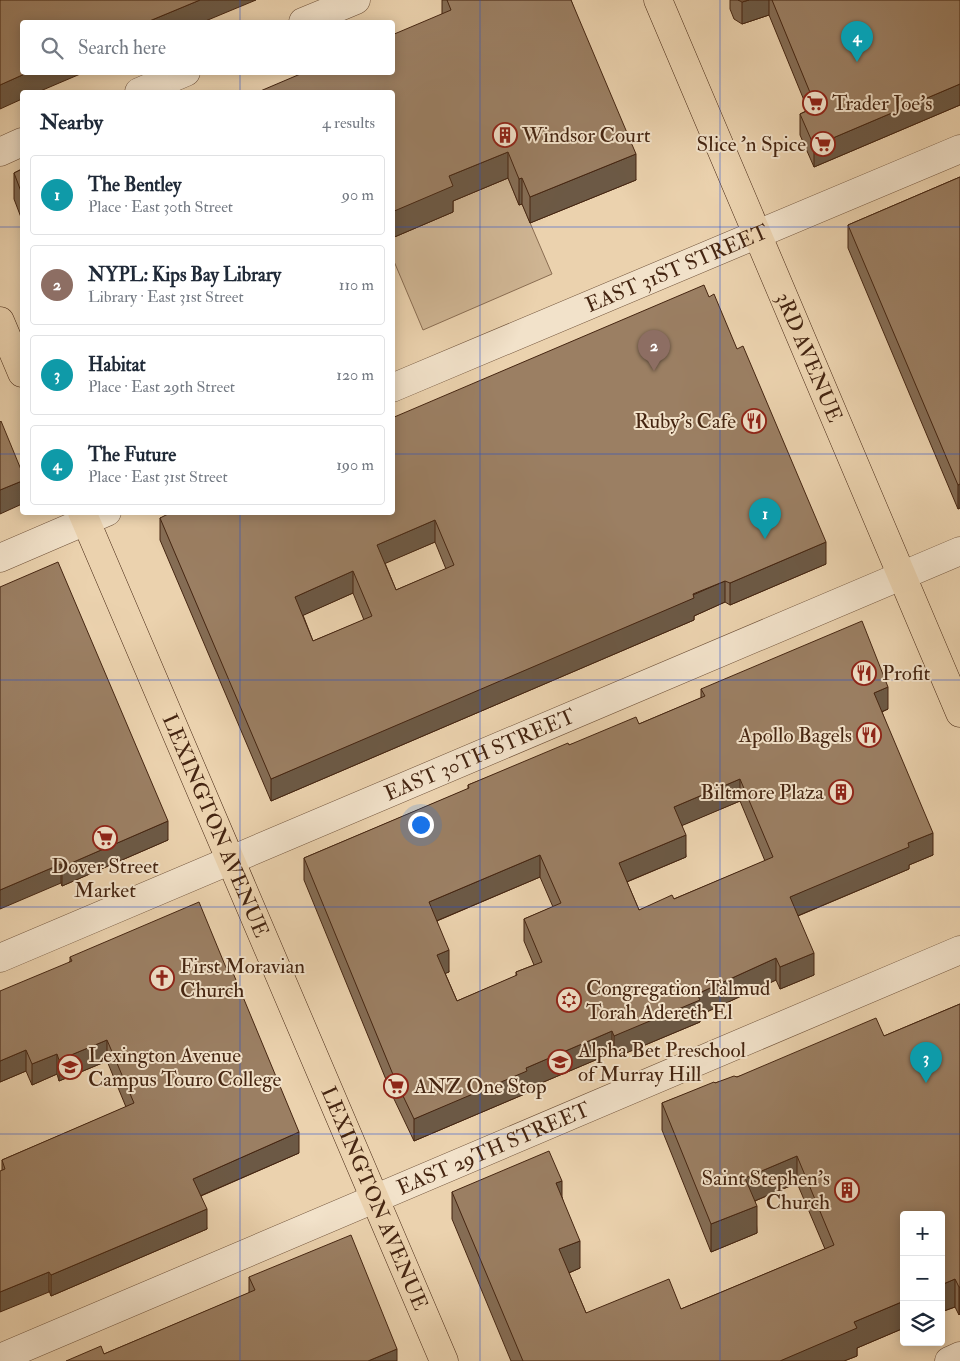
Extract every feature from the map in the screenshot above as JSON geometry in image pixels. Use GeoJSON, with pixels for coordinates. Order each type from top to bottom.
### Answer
{"type":"FeatureCollection","features":[{"type":"Feature","properties":{"kind":"main road","name":"3RD AVENUE"},"geometry":{"type":"LineString","coordinates":[[658,0],[960,713]]}},
{"type":"Feature","properties":{"kind":"main road"},"geometry":{"type":"LineString","coordinates":[[0,321],[20,368]]}},
{"type":"Feature","properties":{"kind":"main road","name":"LEXINGTON AVENUE"},"geometry":{"type":"LineString","coordinates":[[92,516],[231,860],[444,1361]]}},
{"type":"Feature","properties":{"kind":"street"},"geometry":{"type":"LineString","coordinates":[[308,20],[356,0]]}},
{"type":"Feature","properties":{"kind":"street"},"geometry":{"type":"LineString","coordinates":[[144,90],[179,75]]}},
{"type":"Feature","properties":{"kind":"street"},"geometry":{"type":"LineString","coordinates":[[0,152],[20,143]]}},
{"type":"Feature","properties":{"kind":"street","name":"EAST 31ST STREET"},"geometry":{"type":"LineString","coordinates":[[395,387],[960,149]]}},
{"type":"Feature","properties":{"kind":"street"},"geometry":{"type":"LineString","coordinates":[[0,558],[92,516]]}},
{"type":"Feature","properties":{"kind":"street","name":"EAST 30TH STREET"},"geometry":{"type":"LineString","coordinates":[[0,958],[960,552]]}},
{"type":"Feature","properties":{"kind":"street","name":"EAST 29TH STREET"},"geometry":{"type":"LineString","coordinates":[[0,1358],[960,950]]}},
{"type":"Feature","properties":{"kind":"street"},"geometry":{"type":"LineString","coordinates":[[949,1361],[960,1356]]}},
{"type":"Feature","properties":{"kind":"shaded area"},"geometry":{"type":"Polygon","coordinates":[[[508,178],[519,205],[522,204],[552,274],[423,330],[395,264],[395,237],[452,212],[449,202],[508,178]]]}},
{"type":"Feature","properties":{"kind":"building"},"geometry":{"type":"Polygon","coordinates":[[[0,0],[200,0],[152,20],[20,20],[20,75],[22,75],[0,85],[0,0]]]}},
{"type":"Feature","properties":{"kind":"building","name":"Windsor Court"},"geometry":{"type":"Polygon","coordinates":[[[447,0],[571,0],[636,154],[530,197],[522,178],[519,179],[508,152],[449,176],[453,186],[395,211],[395,90],[263,90],[298,75],[395,75],[395,34],[451,10],[447,0]]]}},
{"type":"Feature","properties":{"kind":"building"},"geometry":{"type":"Polygon","coordinates":[[[772,0],[960,0],[960,84],[814,146],[800,114],[816,107],[772,0]]]}},
{"type":"Feature","properties":{"kind":"building"},"geometry":{"type":"Polygon","coordinates":[[[20,170],[20,189],[14,173],[20,170]]]}},
{"type":"Feature","properties":{"kind":"building"},"geometry":{"type":"Polygon","coordinates":[[[960,177],[960,484],[958,485],[848,225],[960,177]]]}},
{"type":"Feature","properties":{"kind":"building"},"geometry":{"type":"Polygon","coordinates":[[[704,285],[709,297],[714,294],[737,349],[743,346],[826,542],[730,583],[725,581],[693,594],[694,598],[271,779],[160,518],[166,515],[395,515],[395,417],[704,285]],[[435,520],[377,545],[396,590],[454,565],[435,520]],[[353,571],[295,597],[313,641],[372,616],[353,571]]]}},
{"type":"Feature","properties":{"kind":"building"},"geometry":{"type":"Polygon","coordinates":[[[0,422],[20,467],[20,482],[0,490],[0,422]]]}},
{"type":"Feature","properties":{"kind":"building"},"geometry":{"type":"Polygon","coordinates":[[[58,562],[168,821],[62,867],[61,864],[0,890],[0,587],[58,562]]]}},
{"type":"Feature","properties":{"kind":"building"},"geometry":{"type":"Polygon","coordinates":[[[862,621],[888,687],[874,693],[933,833],[908,843],[909,847],[790,897],[814,953],[780,967],[776,958],[697,994],[700,1000],[614,1036],[612,1031],[526,1068],[527,1071],[414,1119],[394,1077],[304,858],[469,788],[468,785],[568,743],[569,745],[636,717],[639,724],[705,696],[701,689],[862,621]],[[740,779],[674,807],[686,835],[619,863],[639,910],[672,895],[674,899],[773,857],[740,779]],[[540,855],[429,902],[449,950],[437,955],[457,1001],[517,975],[516,972],[542,962],[524,919],[561,903],[540,855]]]}},
{"type":"Feature","properties":{"kind":"building"},"geometry":{"type":"Polygon","coordinates":[[[199,902],[227,970],[231,968],[299,1132],[193,1179],[207,1209],[51,1275],[49,1272],[0,1292],[0,1171],[5,1169],[2,1160],[134,1103],[107,1040],[59,1060],[57,1054],[32,1064],[26,1050],[0,1061],[0,991],[72,961],[70,957],[199,902]]]}},
{"type":"Feature","properties":{"kind":"building"},"geometry":{"type":"Polygon","coordinates":[[[960,1004],[960,1287],[955,1279],[945,1283],[945,1211],[900,1211],[900,1303],[854,1322],[857,1328],[780,1361],[523,1361],[452,1192],[549,1151],[562,1181],[556,1183],[580,1241],[559,1249],[586,1313],[669,1279],[681,1309],[834,1245],[797,1156],[745,1178],[757,1206],[711,1224],[662,1103],[714,1082],[734,1076],[737,1077],[876,1018],[884,1036],[960,1004]]]}},
{"type":"Feature","properties":{"kind":"building"},"geometry":{"type":"Polygon","coordinates":[[[351,1235],[397,1349],[368,1361],[66,1361],[101,1346],[104,1354],[255,1290],[249,1277],[351,1235]]]}},
{"type":"Feature","properties":{"kind":"place","name":"The Future"},"geometry":{"type":"Point","coordinates":[857,62]}},
{"type":"Feature","properties":{"kind":"place","name":"Trader Joe's"},"geometry":{"type":"Point","coordinates":[815,103]}},
{"type":"Feature","properties":{"kind":"place","name":"Windsor Court"},"geometry":{"type":"Point","coordinates":[505,135]}},
{"type":"Feature","properties":{"kind":"place","name":"Slice 'n Spice"},"geometry":{"type":"Point","coordinates":[823,144]}},
{"type":"Feature","properties":{"kind":"place","name":"NYPL: Kips Bay Library"},"geometry":{"type":"Point","coordinates":[654,371]}},
{"type":"Feature","properties":{"kind":"place","name":"Ruby's Cafe"},"geometry":{"type":"Point","coordinates":[754,421]}},
{"type":"Feature","properties":{"kind":"place","name":"The Bentley"},"geometry":{"type":"Point","coordinates":[765,539]}},
{"type":"Feature","properties":{"kind":"place","name":"Profit"},"geometry":{"type":"Point","coordinates":[864,673]}},
{"type":"Feature","properties":{"kind":"place","name":"Apollo Bagels"},"geometry":{"type":"Point","coordinates":[869,735]}},
{"type":"Feature","properties":{"kind":"place","name":"Biltmore Plaza"},"geometry":{"type":"Point","coordinates":[841,792]}},
{"type":"Feature","properties":{"kind":"place","name":"Dover Street Market"},"geometry":{"type":"Point","coordinates":[105,838]}},
{"type":"Feature","properties":{"kind":"place","name":"First Moravian Church"},"geometry":{"type":"Point","coordinates":[162,978]}},
{"type":"Feature","properties":{"kind":"place","name":"Congregation Talmud Torah Adereth El"},"geometry":{"type":"Point","coordinates":[569,1000]}},
{"type":"Feature","properties":{"kind":"place","name":"Alpha Bet Preschool of Murray Hill"},"geometry":{"type":"Point","coordinates":[560,1062]}},
{"type":"Feature","properties":{"kind":"place","name":"Lexington Avenue Campus Touro College"},"geometry":{"type":"Point","coordinates":[70,1067]}},
{"type":"Feature","properties":{"kind":"place","name":"Habitat"},"geometry":{"type":"Point","coordinates":[926,1083]}},
{"type":"Feature","properties":{"kind":"place","name":"ANZ One Stop"},"geometry":{"type":"Point","coordinates":[396,1086]}},
{"type":"Feature","properties":{"kind":"place","name":"Saint Stephen's Church"},"geometry":{"type":"Point","coordinates":[847,1190]}}]}
